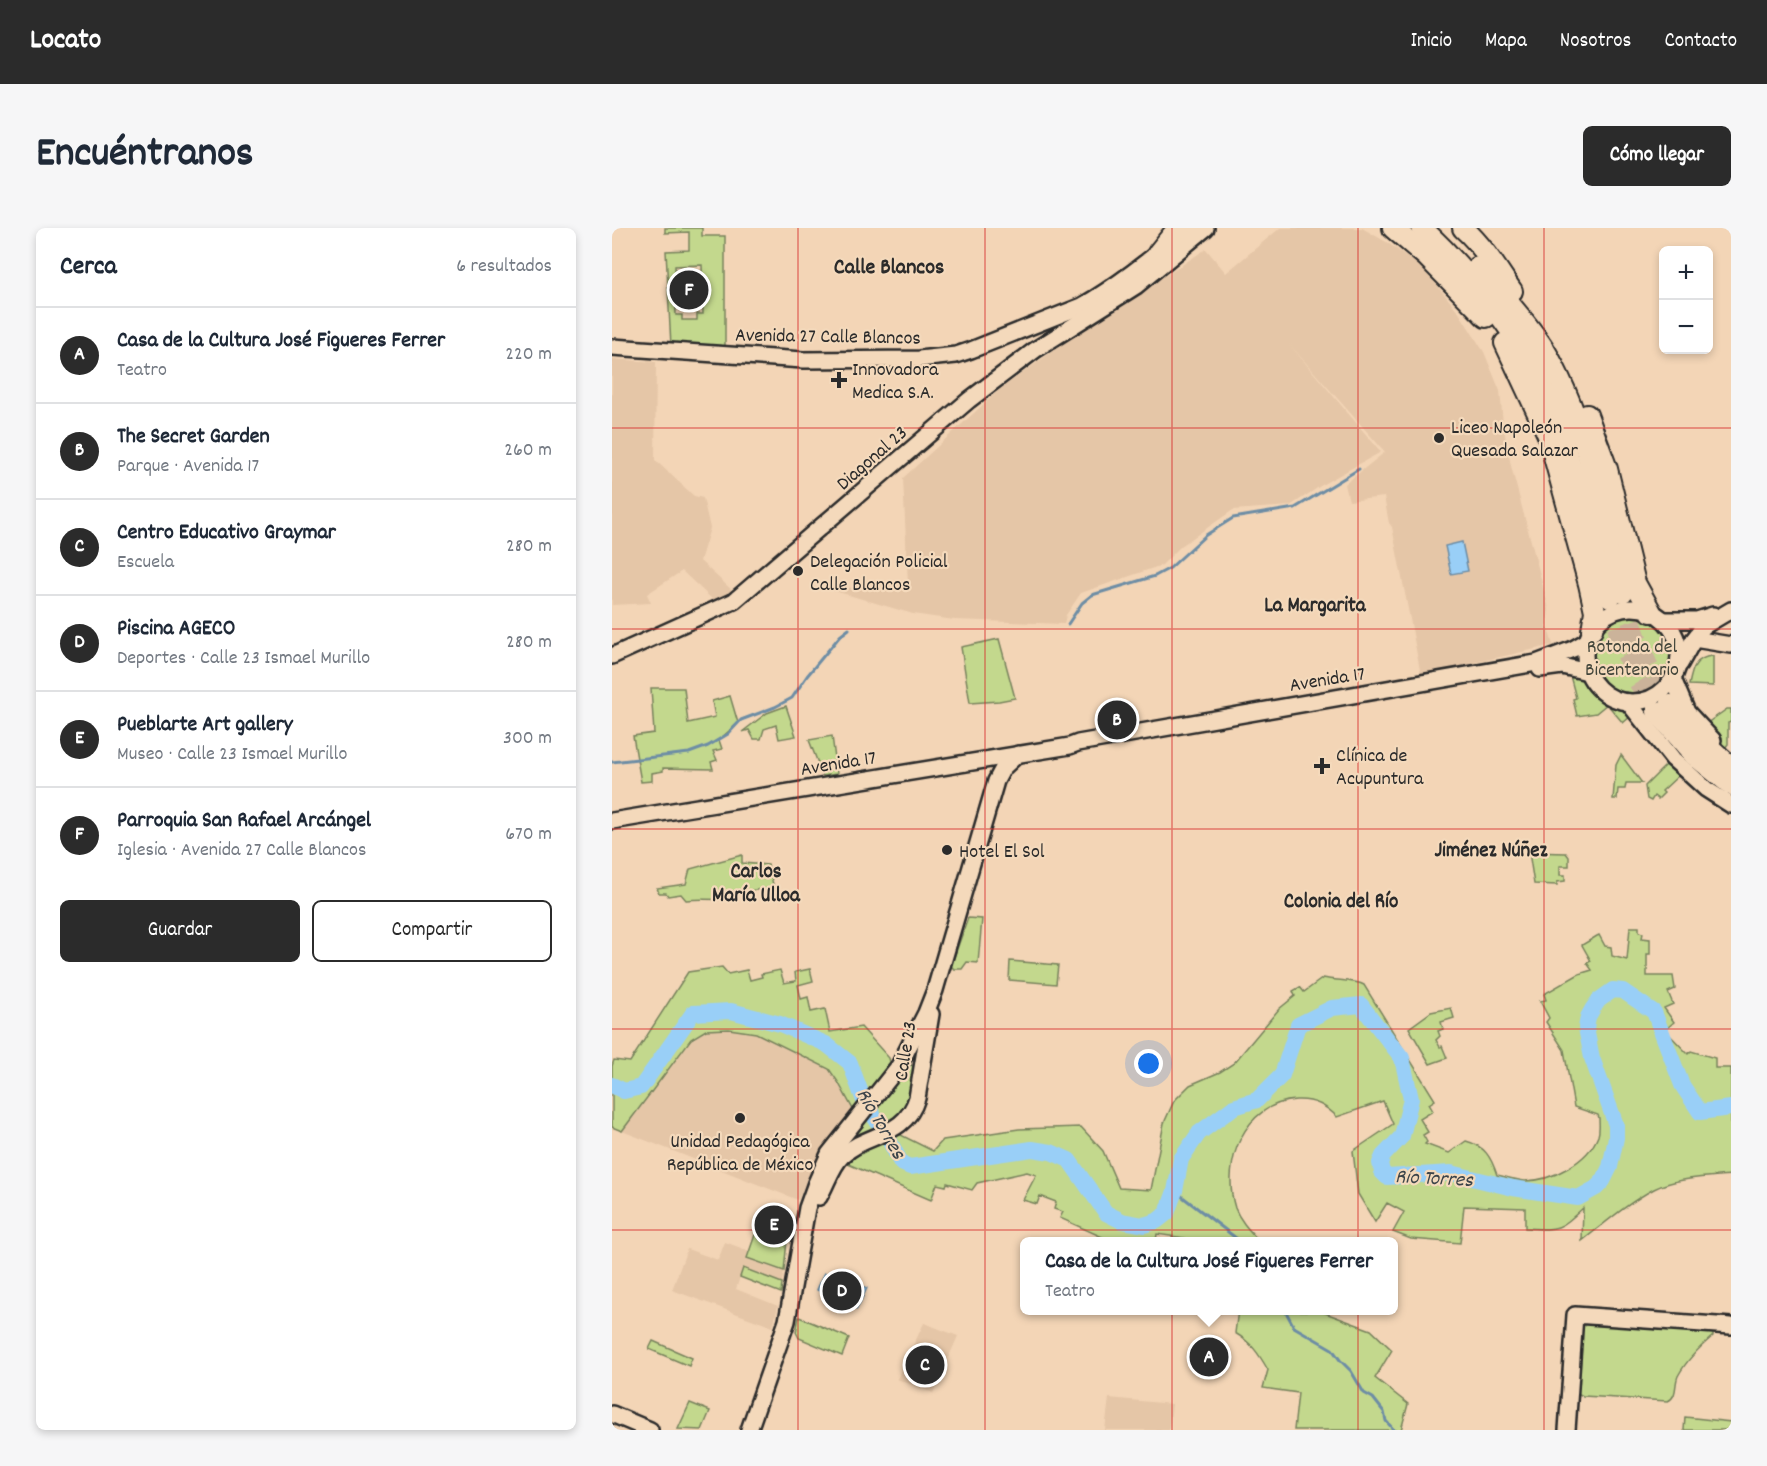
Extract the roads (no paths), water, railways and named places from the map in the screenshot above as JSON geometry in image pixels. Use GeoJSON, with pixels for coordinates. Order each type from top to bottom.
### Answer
{"type":"FeatureCollection","features":[{"type":"Feature","properties":{"kind":"highway"},"geometry":{"type":"LineString","coordinates":[[1158,253],[1178,228]]}},
{"type":"Feature","properties":{"kind":"highway"},"geometry":{"type":"LineString","coordinates":[[1422,228],[1459,266],[1513,336],[1536,372],[1556,417],[1591,528],[1616,595],[1586,453],[1572,407],[1515,296],[1493,263],[1463,228]]}},
{"type":"Feature","properties":{"kind":"highway"},"geometry":{"type":"LineString","coordinates":[[1441,228],[1465,252],[1565,372],[1588,417],[1607,469],[1635,583],[1658,616]]}},
{"type":"Feature","properties":{"kind":"highway"},"geometry":{"type":"LineString","coordinates":[[1394,230],[1427,257],[1492,324],[1510,350],[1548,435]]}},
{"type":"Feature","properties":{"kind":"highway"},"geometry":{"type":"LineString","coordinates":[[1513,336],[1537,397],[1591,593],[1595,611],[1590,635]]}},
{"type":"Feature","properties":{"kind":"highway"},"geometry":{"type":"LineString","coordinates":[[1731,767],[1664,708],[1694,755],[1731,785]]}},
{"type":"Feature","properties":{"kind":"main road","name":"Avenida 27 Calle Blancos"},"geometry":{"type":"LineString","coordinates":[[612,347],[803,360],[919,359],[956,355],[1062,315],[1100,296],[1189,228]]}},
{"type":"Feature","properties":{"kind":"main road","name":"Diagonal 23"},"geometry":{"type":"LineString","coordinates":[[612,656],[734,601],[969,400],[1035,350],[1136,286],[1206,228]]}},
{"type":"Feature","properties":{"kind":"main road"},"geometry":{"type":"LineString","coordinates":[[1731,605],[1697,620],[1658,616],[1635,608],[1618,610],[1604,618],[1590,635],[1585,657],[1588,672],[1594,684],[1615,699],[1628,702],[1647,700],[1656,696],[1676,673],[1694,639],[1704,626],[1731,610]]}},
{"type":"Feature","properties":{"kind":"main road"},"geometry":{"type":"LineString","coordinates":[[1658,616],[1673,631],[1678,642],[1680,654],[1676,673],[1687,712],[1712,739],[1731,755]]}},
{"type":"Feature","properties":{"kind":"main road","name":"Avenida 17"},"geometry":{"type":"LineString","coordinates":[[612,821],[1070,746],[1536,663],[1573,649],[1590,635]]}},
{"type":"Feature","properties":{"kind":"main road"},"geometry":{"type":"LineString","coordinates":[[1694,639],[1731,645]]}},
{"type":"Feature","properties":{"kind":"main road","name":"Avenida 17"},"geometry":{"type":"LineString","coordinates":[[1070,746],[1078,748],[1555,666],[1588,672]]}},
{"type":"Feature","properties":{"kind":"main road"},"geometry":{"type":"LineString","coordinates":[[1628,702],[1661,746],[1679,765],[1706,789],[1731,805]]}},
{"type":"Feature","properties":{"kind":"main road","name":"Calle 23"},"geometry":{"type":"LineString","coordinates":[[847,1143],[898,1126],[912,1112],[917,1098],[935,990],[994,789],[1003,768],[1018,754]]}},
{"type":"Feature","properties":{"kind":"main road"},"geometry":{"type":"LineString","coordinates":[[973,762],[986,770],[994,789]]}},
{"type":"Feature","properties":{"kind":"main road","name":"Calle 23"},"geometry":{"type":"LineString","coordinates":[[749,1430],[787,1321],[807,1208],[820,1196],[847,1143],[897,1067],[914,1038],[935,990]]}},
{"type":"Feature","properties":{"kind":"main road"},"geometry":{"type":"LineString","coordinates":[[1567,1430],[1575,1315],[1731,1326]]}},
{"type":"Feature","properties":{"kind":"main road"},"geometry":{"type":"LineString","coordinates":[[612,1414],[650,1430]]}},
{"type":"Feature","properties":{"kind":"water"},"geometry":{"type":"Polygon","coordinates":[[[1462,542],[1468,571],[1451,574],[1445,546],[1462,542]]]}},
{"type":"Feature","properties":{"kind":"water"},"geometry":{"type":"Polygon","coordinates":[[[824,1273],[833,1278],[836,1274],[867,1288],[857,1309],[817,1290],[824,1273]]]}},
{"type":"Feature","properties":{"kind":"waterway"},"geometry":{"type":"LineString","coordinates":[[1068,624],[1082,603],[1092,595],[1155,576],[1170,568],[1206,535],[1233,518],[1295,508],[1359,469]]}},
{"type":"Feature","properties":{"kind":"waterway"},"geometry":{"type":"LineString","coordinates":[[612,762],[689,753],[708,746],[728,734],[741,720],[792,698],[840,636],[849,629]]}},
{"type":"Feature","properties":{"kind":"waterway","name":"Río Torres"},"geometry":{"type":"LineString","coordinates":[[612,1085],[624,1091],[641,1087],[693,1013],[731,1011],[780,1024],[826,1044],[850,1063],[864,1101],[901,1163],[910,1167],[1032,1149],[1051,1152],[1069,1160],[1106,1213],[1122,1221],[1144,1225],[1157,1221],[1167,1213],[1175,1191],[1181,1159],[1199,1133],[1234,1107],[1257,1100],[1282,1075],[1298,1025],[1332,1008],[1361,1005],[1402,1058],[1411,1099],[1402,1136],[1383,1156],[1380,1163],[1382,1172],[1387,1177],[1451,1173],[1513,1188],[1578,1198],[1596,1188],[1603,1181],[1610,1167],[1616,1138],[1616,1125],[1592,1058],[1586,1028],[1593,1008],[1599,1000],[1613,990],[1623,991],[1654,1012],[1682,1085],[1700,1112],[1731,1108]]}},
{"type":"Feature","properties":{"kind":"waterway"},"geometry":{"type":"LineString","coordinates":[[1175,1191],[1235,1237]]}},
{"type":"Feature","properties":{"kind":"waterway"},"geometry":{"type":"LineString","coordinates":[[1288,1315],[1294,1327],[1332,1349],[1351,1371],[1364,1393],[1373,1398],[1384,1412],[1386,1421],[1394,1430]]}},
{"type":"Feature","properties":{"kind":"tunnel"},"geometry":{"type":"LineString","coordinates":[[1623,592],[1642,651],[1670,705]]}},
{"type":"Feature","properties":{"kind":"tunnel"},"geometry":{"type":"LineString","coordinates":[[1610,597],[1620,639],[1637,680],[1657,712]]}},
{"type":"Feature","properties":{"kind":"place","name":"Parroquia San Rafael Arcángel"},"geometry":{"type":"Point","coordinates":[689,290]}},
{"type":"Feature","properties":{"kind":"place","name":"Innovadora Medica S.A."},"geometry":{"type":"Point","coordinates":[839,380]}},
{"type":"Feature","properties":{"kind":"place","name":"Liceo Napoleón Quesada Salazar"},"geometry":{"type":"Point","coordinates":[1439,438]}},
{"type":"Feature","properties":{"kind":"place","name":"Delegación Policial Calle Blancos"},"geometry":{"type":"Point","coordinates":[798,571]}},
{"type":"Feature","properties":{"kind":"place","name":"The Secret Garden"},"geometry":{"type":"Point","coordinates":[1117,720]}},
{"type":"Feature","properties":{"kind":"place","name":"Clínica de Acupuntura"},"geometry":{"type":"Point","coordinates":[1322,766]}},
{"type":"Feature","properties":{"kind":"place","name":"Hotel El Sol"},"geometry":{"type":"Point","coordinates":[947,850]}},
{"type":"Feature","properties":{"kind":"place","name":"Unidad Pedagógica República de México"},"geometry":{"type":"Point","coordinates":[740,1118]}},
{"type":"Feature","properties":{"kind":"place","name":"Pueblarte Art gallery"},"geometry":{"type":"Point","coordinates":[774,1225]}},
{"type":"Feature","properties":{"kind":"place","name":"Piscina AGECO"},"geometry":{"type":"Point","coordinates":[842,1291]}},
{"type":"Feature","properties":{"kind":"place","name":"Casa de la Cultura José Figueres Ferrer"},"geometry":{"type":"Point","coordinates":[1209,1357]}},
{"type":"Feature","properties":{"kind":"place","name":"Centro Educativo Graymar"},"geometry":{"type":"Point","coordinates":[925,1365]}},
{"type":"Feature","properties":{"kind":"district","name":"Calle Blancos"},"geometry":{"type":"Point","coordinates":[889,265]}},
{"type":"Feature","properties":{"kind":"district","name":"La Margarita"},"geometry":{"type":"Point","coordinates":[1315,604]}},
{"type":"Feature","properties":{"kind":"district","name":"Jiménez Núñez"},"geometry":{"type":"Point","coordinates":[1491,849]}},
{"type":"Feature","properties":{"kind":"district","name":"Carlos María Ulloa"},"geometry":{"type":"Point","coordinates":[756,882]}},
{"type":"Feature","properties":{"kind":"district","name":"Colonia del Río"},"geometry":{"type":"Point","coordinates":[1341,900]}},
{"type":"Feature","properties":{"kind":"park label","name":"Rotonda del Bicentenario"},"geometry":{"type":"Point","coordinates":[1632,656]}}]}
